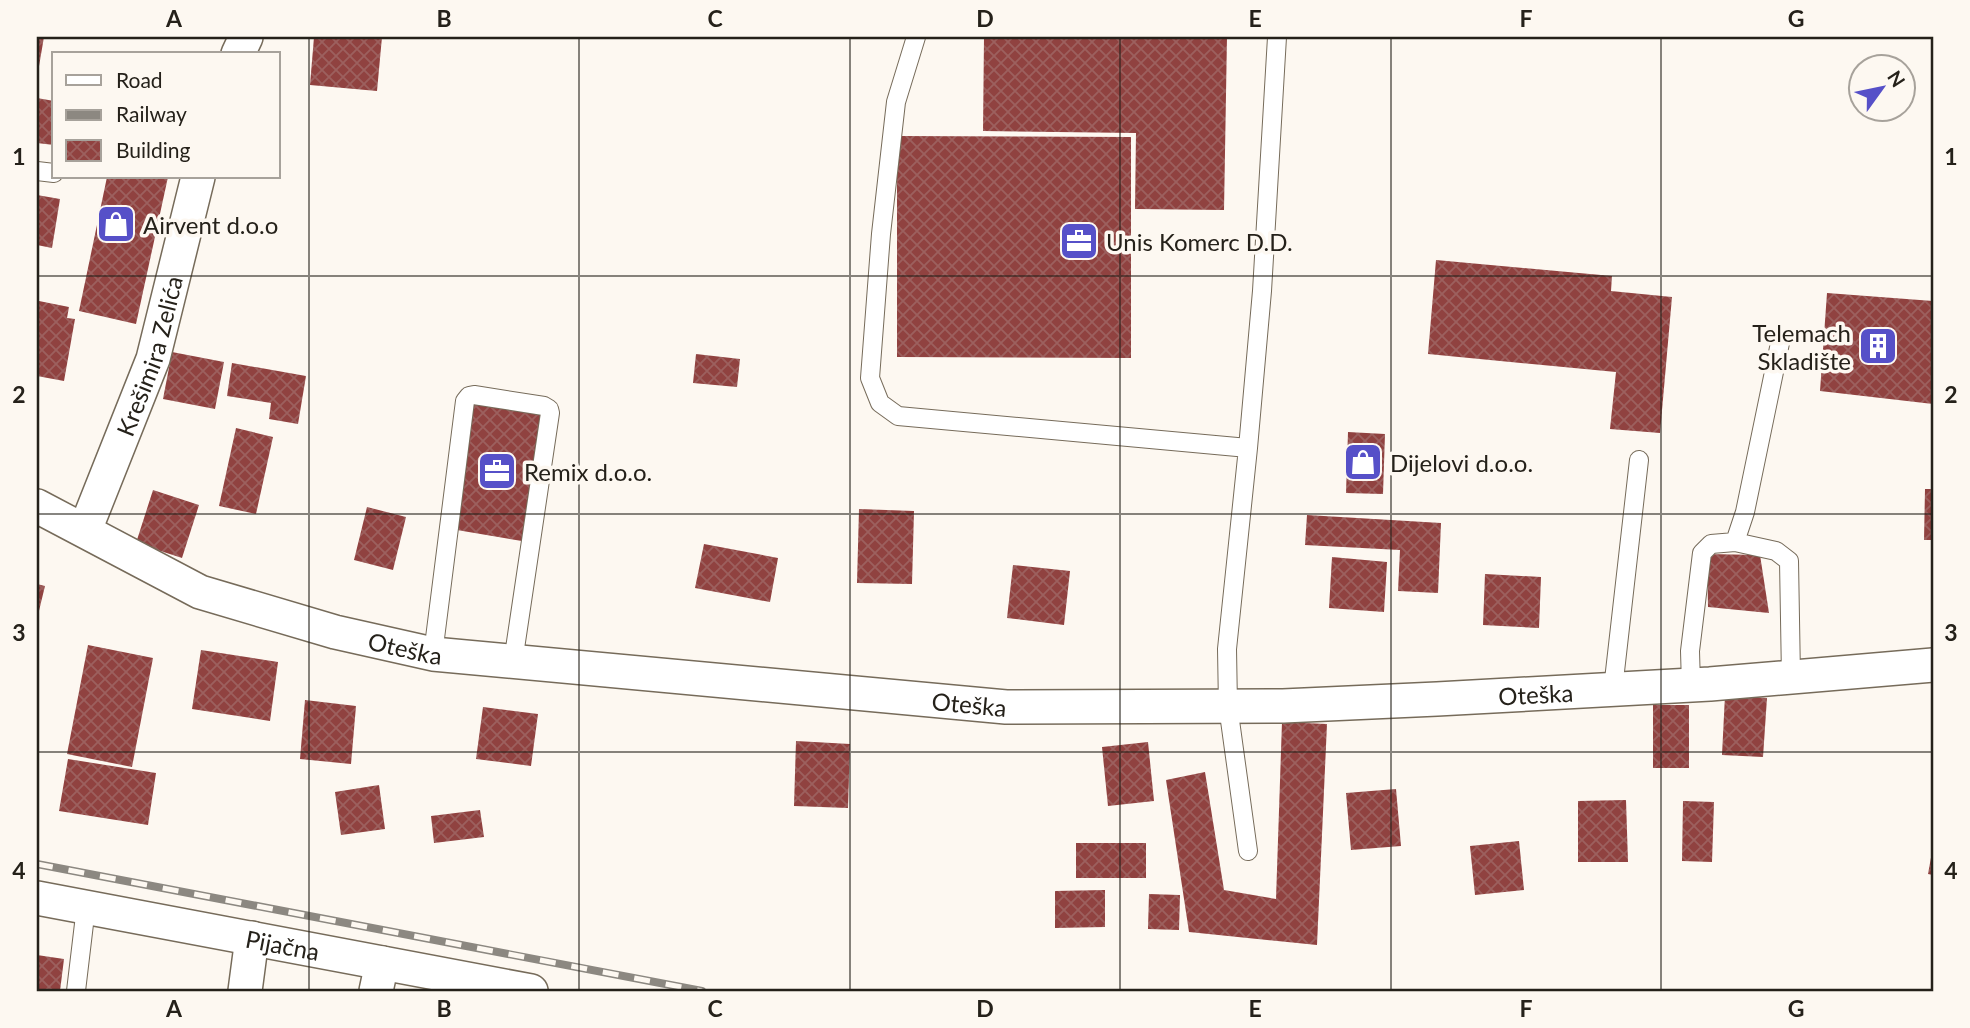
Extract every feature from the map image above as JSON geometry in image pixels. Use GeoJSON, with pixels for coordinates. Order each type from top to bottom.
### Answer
{"type":"FeatureCollection","features":[{"type":"Feature","properties":{"kind":"street","name":"Krešimira Zelića"},"geometry":{"type":"LineString","coordinates":[[85,530],[153,359],[198,178]]}},
{"type":"Feature","properties":{"kind":"street","name":"Oteška"},"geometry":{"type":"LineString","coordinates":[[37,506],[200,592],[335,632],[433,654],[1006,707],[1308,705],[1613,690],[1933,665]]}},
{"type":"Feature","properties":{"kind":"street","name":"Pijačna"},"geometry":{"type":"LineString","coordinates":[[37,898],[252,938],[379,977],[531,991]]}},
{"type":"Feature","properties":{"kind":"street"},"geometry":{"type":"LineString","coordinates":[[246,991],[252,938]]}},
{"type":"Feature","properties":{"kind":"lane"},"geometry":{"type":"LineString","coordinates":[[916,37],[897,103],[881,234],[870,378],[880,403],[898,416],[1248,448]]}},
{"type":"Feature","properties":{"kind":"lane"},"geometry":{"type":"LineString","coordinates":[[1248,851],[1228,706],[1227,649],[1262,291],[1277,37]]}},
{"type":"Feature","properties":{"kind":"lane"},"geometry":{"type":"LineString","coordinates":[[1735,542],[1745,512],[1780,343]]}},
{"type":"Feature","properties":{"kind":"lane"},"geometry":{"type":"LineString","coordinates":[[433,654],[465,401],[474,395],[544,406],[551,413],[513,662]]}},
{"type":"Feature","properties":{"kind":"lane"},"geometry":{"type":"LineString","coordinates":[[1613,690],[1639,460]]}},
{"type":"Feature","properties":{"kind":"lane"},"geometry":{"type":"LineString","coordinates":[[1691,685],[1690,651],[1702,553],[1711,544],[1735,542],[1776,551],[1789,561],[1791,677]]}},
{"type":"Feature","properties":{"kind":"lane"},"geometry":{"type":"LineString","coordinates":[[76,991],[86,907]]}},
{"type":"Feature","properties":{"kind":"building"},"geometry":{"type":"Polygon","coordinates":[[[37,37],[44,37],[38,72],[37,72],[37,37]]]}},
{"type":"Feature","properties":{"kind":"building"},"geometry":{"type":"Polygon","coordinates":[[[314,37],[382,37],[377,91],[310,85],[314,37]]]}},
{"type":"Feature","properties":{"kind":"building"},"geometry":{"type":"Polygon","coordinates":[[[984,37],[1227,37],[1224,210],[1135,209],[1136,133],[983,131],[984,37]]]}},
{"type":"Feature","properties":{"kind":"building"},"geometry":{"type":"Polygon","coordinates":[[[37,98],[52,101],[52,145],[37,143],[37,98]]]}},
{"type":"Feature","properties":{"kind":"building"},"geometry":{"type":"Polygon","coordinates":[[[897,136],[1131,137],[1131,358],[897,357],[897,136]]]}},
{"type":"Feature","properties":{"kind":"building"},"geometry":{"type":"Polygon","coordinates":[[[107,178],[168,178],[136,324],[79,311],[107,178]]]}},
{"type":"Feature","properties":{"kind":"building"},"geometry":{"type":"Polygon","coordinates":[[[37,195],[60,199],[52,248],[37,245],[37,195]]]}},
{"type":"Feature","properties":{"kind":"building"},"geometry":{"type":"Polygon","coordinates":[[[1436,260],[1612,276],[1611,291],[1672,297],[1660,433],[1610,429],[1616,372],[1428,354],[1436,260]]]}},
{"type":"Feature","properties":{"kind":"building","name":"Telemach Skladište"},"geometry":{"type":"Polygon","coordinates":[[[1827,293],[1933,301],[1933,404],[1820,391],[1827,293]]]}},
{"type":"Feature","properties":{"kind":"building"},"geometry":{"type":"Polygon","coordinates":[[[39,301],[69,307],[67,318],[75,319],[64,381],[37,376],[39,301]]]}},
{"type":"Feature","properties":{"kind":"building"},"geometry":{"type":"Polygon","coordinates":[[[172,352],[224,362],[215,409],[163,399],[172,352]]]}},
{"type":"Feature","properties":{"kind":"building"},"geometry":{"type":"Polygon","coordinates":[[[696,354],[740,359],[737,387],[693,383],[696,354]]]}},
{"type":"Feature","properties":{"kind":"building"},"geometry":{"type":"Polygon","coordinates":[[[232,363],[306,376],[298,424],[269,419],[271,403],[227,396],[232,363]]]}},
{"type":"Feature","properties":{"kind":"building","name":"Remix d.o.o."},"geometry":{"type":"Polygon","coordinates":[[[472,402],[543,413],[522,541],[451,529],[472,402]]]}},
{"type":"Feature","properties":{"kind":"building"},"geometry":{"type":"Polygon","coordinates":[[[236,428],[273,437],[256,514],[219,506],[236,428]]]}},
{"type":"Feature","properties":{"kind":"building"},"geometry":{"type":"Polygon","coordinates":[[[1348,432],[1385,434],[1383,494],[1346,493],[1348,432]]]}},
{"type":"Feature","properties":{"kind":"building"},"geometry":{"type":"Polygon","coordinates":[[[1925,489],[1933,489],[1933,540],[1924,540],[1925,489]]]}},
{"type":"Feature","properties":{"kind":"building"},"geometry":{"type":"Polygon","coordinates":[[[153,490],[199,505],[182,558],[136,543],[153,490]]]}},
{"type":"Feature","properties":{"kind":"building"},"geometry":{"type":"Polygon","coordinates":[[[367,507],[406,517],[393,570],[354,560],[367,507]]]}},
{"type":"Feature","properties":{"kind":"building"},"geometry":{"type":"Polygon","coordinates":[[[859,509],[914,511],[912,584],[857,583],[859,509]]]}},
{"type":"Feature","properties":{"kind":"building"},"geometry":{"type":"Polygon","coordinates":[[[1307,515],[1441,523],[1438,593],[1398,591],[1400,550],[1305,545],[1307,515]]]}},
{"type":"Feature","properties":{"kind":"building"},"geometry":{"type":"Polygon","coordinates":[[[704,544],[778,558],[770,602],[695,588],[704,544]]]}},
{"type":"Feature","properties":{"kind":"building"},"geometry":{"type":"Polygon","coordinates":[[[1707,554],[1760,555],[1769,613],[1708,607],[1707,554]]]}},
{"type":"Feature","properties":{"kind":"building"},"geometry":{"type":"Polygon","coordinates":[[[1332,557],[1387,562],[1384,612],[1329,608],[1332,557]]]}},
{"type":"Feature","properties":{"kind":"building"},"geometry":{"type":"Polygon","coordinates":[[[1013,565],[1070,571],[1064,625],[1007,618],[1013,565]]]}},
{"type":"Feature","properties":{"kind":"building"},"geometry":{"type":"Polygon","coordinates":[[[1485,574],[1541,577],[1539,628],[1483,625],[1485,574]]]}},
{"type":"Feature","properties":{"kind":"building"},"geometry":{"type":"Polygon","coordinates":[[[37,584],[45,586],[38,615],[37,615],[37,584]]]}},
{"type":"Feature","properties":{"kind":"building"},"geometry":{"type":"Polygon","coordinates":[[[88,645],[153,658],[132,767],[67,754],[88,645]]]}},
{"type":"Feature","properties":{"kind":"building"},"geometry":{"type":"Polygon","coordinates":[[[201,650],[278,662],[270,721],[192,709],[201,650]]]}},
{"type":"Feature","properties":{"kind":"building"},"geometry":{"type":"Polygon","coordinates":[[[1725,695],[1767,698],[1763,757],[1722,755],[1725,695]]]}},
{"type":"Feature","properties":{"kind":"building"},"geometry":{"type":"Polygon","coordinates":[[[305,700],[356,706],[351,764],[300,759],[305,700]]]}},
{"type":"Feature","properties":{"kind":"building"},"geometry":{"type":"Polygon","coordinates":[[[1653,705],[1689,705],[1689,768],[1653,768],[1653,705]]]}},
{"type":"Feature","properties":{"kind":"building"},"geometry":{"type":"Polygon","coordinates":[[[483,707],[538,714],[531,766],[476,759],[483,707]]]}},
{"type":"Feature","properties":{"kind":"building"},"geometry":{"type":"Polygon","coordinates":[[[1282,722],[1327,724],[1317,945],[1189,932],[1166,780],[1205,772],[1224,890],[1276,899],[1282,722]]]}},
{"type":"Feature","properties":{"kind":"building"},"geometry":{"type":"Polygon","coordinates":[[[796,741],[850,744],[848,808],[794,806],[796,741]]]}},
{"type":"Feature","properties":{"kind":"building"},"geometry":{"type":"Polygon","coordinates":[[[1148,742],[1154,801],[1108,806],[1102,747],[1148,742]]]}},
{"type":"Feature","properties":{"kind":"building"},"geometry":{"type":"Polygon","coordinates":[[[68,759],[156,773],[148,825],[59,811],[68,759]]]}},
{"type":"Feature","properties":{"kind":"building"},"geometry":{"type":"Polygon","coordinates":[[[379,785],[385,829],[341,835],[335,792],[379,785]]]}},
{"type":"Feature","properties":{"kind":"building"},"geometry":{"type":"Polygon","coordinates":[[[1396,789],[1401,846],[1351,850],[1346,793],[1396,789]]]}},
{"type":"Feature","properties":{"kind":"building"},"geometry":{"type":"Polygon","coordinates":[[[1626,800],[1628,862],[1578,862],[1578,801],[1626,800]]]}},
{"type":"Feature","properties":{"kind":"building"},"geometry":{"type":"Polygon","coordinates":[[[1683,801],[1714,802],[1712,862],[1682,861],[1683,801]]]}},
{"type":"Feature","properties":{"kind":"building"},"geometry":{"type":"Polygon","coordinates":[[[480,810],[484,837],[434,843],[431,816],[480,810]]]}},
{"type":"Feature","properties":{"kind":"building"},"geometry":{"type":"Polygon","coordinates":[[[1519,841],[1524,890],[1475,895],[1470,846],[1519,841]]]}},
{"type":"Feature","properties":{"kind":"building"},"geometry":{"type":"Polygon","coordinates":[[[1076,843],[1146,843],[1146,878],[1076,878],[1076,843]]]}},
{"type":"Feature","properties":{"kind":"building"},"geometry":{"type":"Polygon","coordinates":[[[1933,852],[1933,875],[1928,874],[1933,852]]]}},
{"type":"Feature","properties":{"kind":"building"},"geometry":{"type":"Polygon","coordinates":[[[1105,890],[1105,927],[1055,928],[1055,891],[1105,890]]]}},
{"type":"Feature","properties":{"kind":"building"},"geometry":{"type":"Polygon","coordinates":[[[1149,894],[1180,895],[1179,930],[1148,929],[1149,894]]]}},
{"type":"Feature","properties":{"kind":"building"},"geometry":{"type":"Polygon","coordinates":[[[37,955],[64,959],[60,991],[37,991],[37,955]]]}},
{"type":"Feature","properties":{"kind":"railway"},"geometry":{"type":"LineString","coordinates":[[37,864],[702,991]]}},
{"type":"Feature","properties":{"kind":"place","name":"Airvent d.o.o"},"geometry":{"type":"Point","coordinates":[116,224]}},
{"type":"Feature","properties":{"kind":"place","name":"Unis Komerc D.D."},"geometry":{"type":"Point","coordinates":[1079,241]}},
{"type":"Feature","properties":{"kind":"place","name":"Telemach Skladište"},"geometry":{"type":"Point","coordinates":[1878,346]}},
{"type":"Feature","properties":{"kind":"place","name":"Dijelovi d.o.o."},"geometry":{"type":"Point","coordinates":[1363,462]}},
{"type":"Feature","properties":{"kind":"place","name":"Remix d.o.o."},"geometry":{"type":"Point","coordinates":[497,471]}}]}
